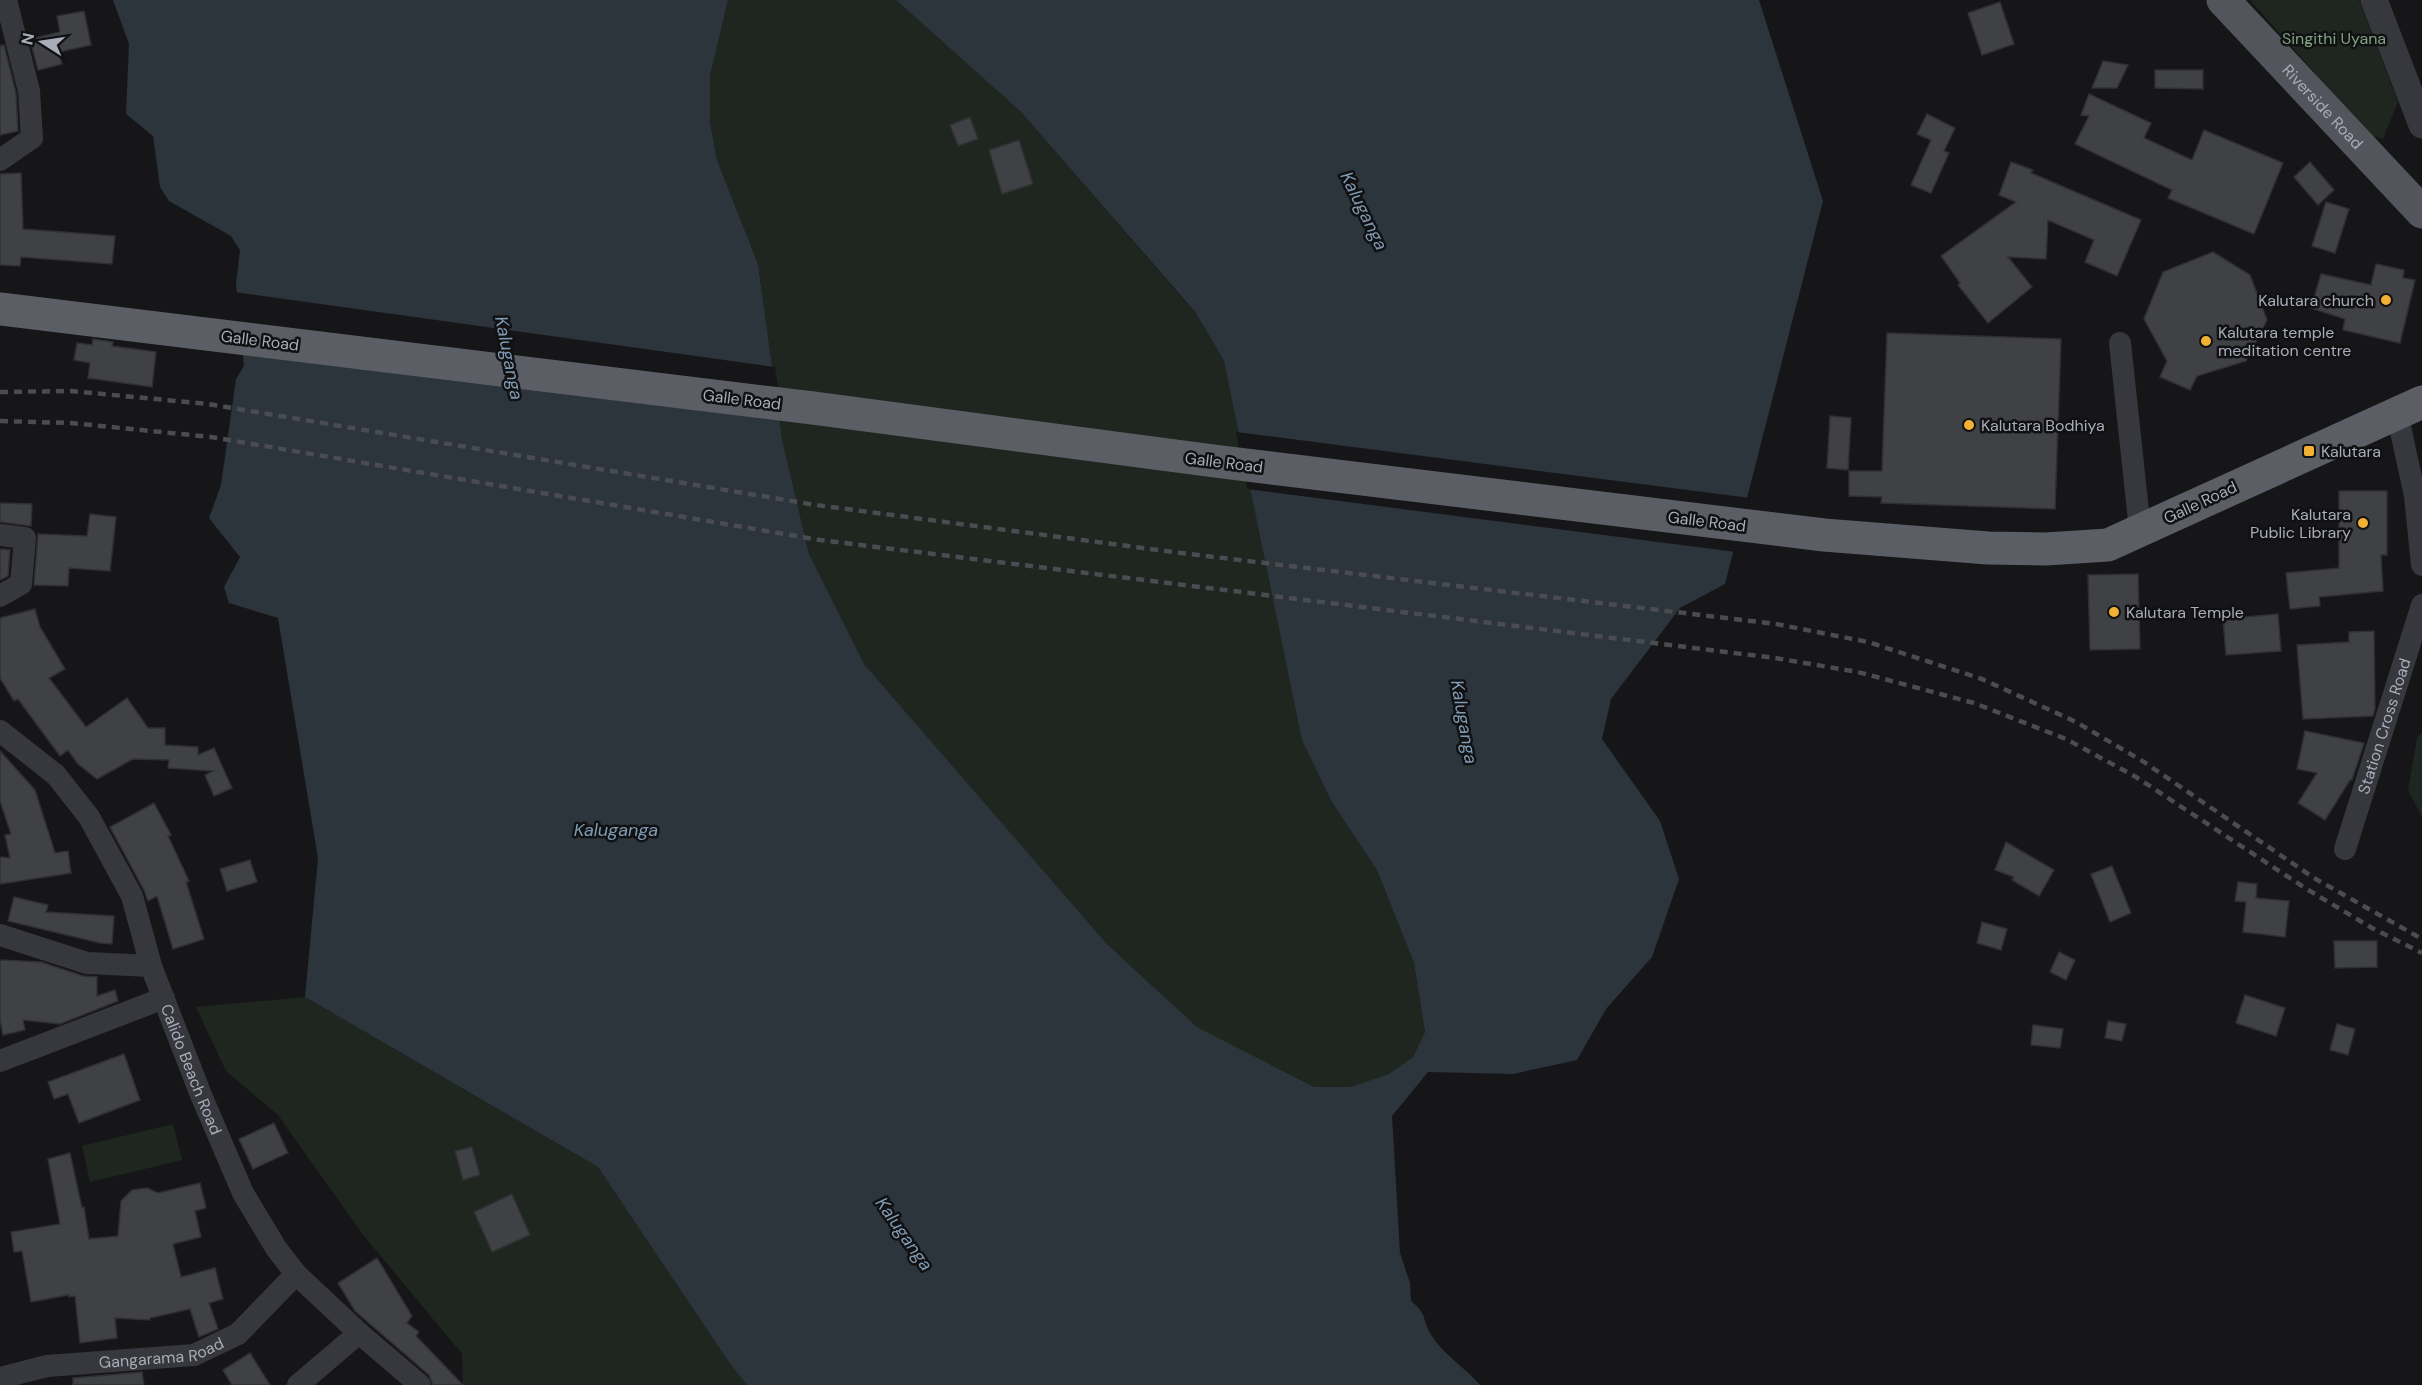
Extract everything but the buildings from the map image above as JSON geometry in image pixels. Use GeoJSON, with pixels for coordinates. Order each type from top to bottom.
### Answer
{"type":"FeatureCollection","features":[{"type":"Feature","properties":{"kind":"highway","name":"Galle Road"},"geometry":{"type":"LineString","coordinates":[[0,309],[1824,535],[1988,548],[2046,549],[2108,544],[2409,407]]}},
{"type":"Feature","properties":{"kind":"main road","name":"Riverside Road"},"geometry":{"type":"LineString","coordinates":[[2223,0],[2422,212]]}},
{"type":"Feature","properties":{"kind":"street"},"geometry":{"type":"LineString","coordinates":[[0,160],[32,138],[29,91],[6,0]]}},
{"type":"Feature","properties":{"kind":"street"},"geometry":{"type":"LineString","coordinates":[[2374,0],[2422,125]]}},
{"type":"Feature","properties":{"kind":"street"},"geometry":{"type":"LineString","coordinates":[[2120,344],[2140,530]]}},
{"type":"Feature","properties":{"kind":"street"},"geometry":{"type":"LineString","coordinates":[[2409,407],[2422,565]]}},
{"type":"Feature","properties":{"kind":"street"},"geometry":{"type":"LineString","coordinates":[[0,535],[25,538],[21,584],[0,596]]}},
{"type":"Feature","properties":{"kind":"street","name":"Station Cross Road"},"geometry":{"type":"LineString","coordinates":[[2345,849],[2422,604]]}},
{"type":"Feature","properties":{"kind":"street","name":"Calido Beach Road"},"geometry":{"type":"LineString","coordinates":[[0,730],[56,775],[89,817],[132,896],[151,966],[201,1095],[243,1193],[276,1248],[296,1274],[359,1333],[420,1385]]}},
{"type":"Feature","properties":{"kind":"street"},"geometry":{"type":"LineString","coordinates":[[0,935],[87,963],[151,966]]}},
{"type":"Feature","properties":{"kind":"street"},"geometry":{"type":"LineString","coordinates":[[0,1061],[164,998]]}},
{"type":"Feature","properties":{"kind":"street","name":"Gangarama Road"},"geometry":{"type":"LineString","coordinates":[[0,1378],[47,1366],[194,1355],[238,1334],[296,1274]]}},
{"type":"Feature","properties":{"kind":"street"},"geometry":{"type":"LineString","coordinates":[[298,1385],[359,1333]]}},
{"type":"Feature","properties":{"kind":"green space"},"geometry":{"type":"Polygon","coordinates":[[[728,0],[896,0],[1021,112],[1195,313],[1224,361],[1332,802],[1377,869],[1414,963],[1425,1032],[1413,1057],[1389,1074],[1350,1087],[1313,1087],[1197,1027],[1107,944],[864,664],[809,554],[782,439],[758,264],[717,160],[710,122],[710,76],[728,0]]]}},
{"type":"Feature","properties":{"kind":"green space","name":"Singithi Uyana"},"geometry":{"type":"Polygon","coordinates":[[[2250,0],[2359,0],[2398,102],[2383,139],[2352,129],[2315,73],[2250,0]]]}},
{"type":"Feature","properties":{"kind":"green space"},"geometry":{"type":"Polygon","coordinates":[[[2422,733],[2422,817],[2408,790],[2417,738],[2422,733]]]}},
{"type":"Feature","properties":{"kind":"green space"},"geometry":{"type":"Polygon","coordinates":[[[305,997],[598,1167],[757,1385],[463,1385],[462,1354],[364,1236],[278,1115],[226,1071],[196,1007],[305,997]]]}},
{"type":"Feature","properties":{"kind":"green space"},"geometry":{"type":"Polygon","coordinates":[[[173,1124],[182,1160],[90,1182],[82,1146],[173,1124]]]}},
{"type":"Feature","properties":{"kind":"water","name":"Kaluganga"},"geometry":{"type":"Polygon","coordinates":[[[113,0],[728,0],[710,76],[710,122],[717,160],[758,264],[782,439],[809,554],[864,664],[1107,944],[1197,1027],[1314,1087],[1350,1087],[1389,1074],[1413,1057],[1425,1032],[1414,963],[1377,870],[1332,802],[1302,740],[1224,361],[1195,312],[1021,112],[896,0],[1759,0],[1823,201],[1725,584],[1680,608],[1611,699],[1602,739],[1660,821],[1679,879],[1652,957],[1606,1009],[1577,1060],[1513,1074],[1428,1072],[1392,1116],[1400,1253],[1410,1283],[1411,1301],[1422,1313],[1435,1341],[1480,1385],[747,1385],[729,1362],[598,1167],[305,997],[318,858],[278,618],[229,603],[224,587],[240,557],[209,518],[221,485],[236,379],[244,366],[236,284],[240,250],[231,236],[169,201],[160,187],[153,136],[126,114],[129,44],[113,0]]]}},
{"type":"Feature","properties":{"kind":"pier"},"geometry":{"type":"Polygon","coordinates":[[[234,292],[775,367],[783,420],[239,345],[234,292]]]}},
{"type":"Feature","properties":{"kind":"pier"},"geometry":{"type":"Polygon","coordinates":[[[1236,432],[1750,498],[1736,552],[1247,489],[1236,432]]]}},
{"type":"Feature","properties":{"kind":"railway"},"geometry":{"type":"LineString","coordinates":[[0,392],[71,391],[208,404],[816,505],[1181,553],[1776,624],[1868,642],[1982,679],[2076,722],[2144,762],[2314,878],[2422,939]]}},
{"type":"Feature","properties":{"kind":"railway"},"geometry":{"type":"LineString","coordinates":[[0,421],[71,423],[211,437],[820,540],[1775,658],[1858,672],[1974,703],[2066,739],[2136,777],[2305,888],[2372,928],[2422,953]]}},
{"type":"Feature","properties":{"kind":"place","name":"Kalutara church"},"geometry":{"type":"Point","coordinates":[2386,300]}},
{"type":"Feature","properties":{"kind":"place","name":"Kalutara temple meditation centre"},"geometry":{"type":"Point","coordinates":[2206,341]}},
{"type":"Feature","properties":{"kind":"place","name":"Kalutara Bodhiya"},"geometry":{"type":"Point","coordinates":[1969,425]}},
{"type":"Feature","properties":{"kind":"place","name":"Kalutara"},"geometry":{"type":"Point","coordinates":[2309,451]}},
{"type":"Feature","properties":{"kind":"place","name":"Kalutara Public Library"},"geometry":{"type":"Point","coordinates":[2363,523]}},
{"type":"Feature","properties":{"kind":"place","name":"Kalutara Temple"},"geometry":{"type":"Point","coordinates":[2114,612]}}]}
